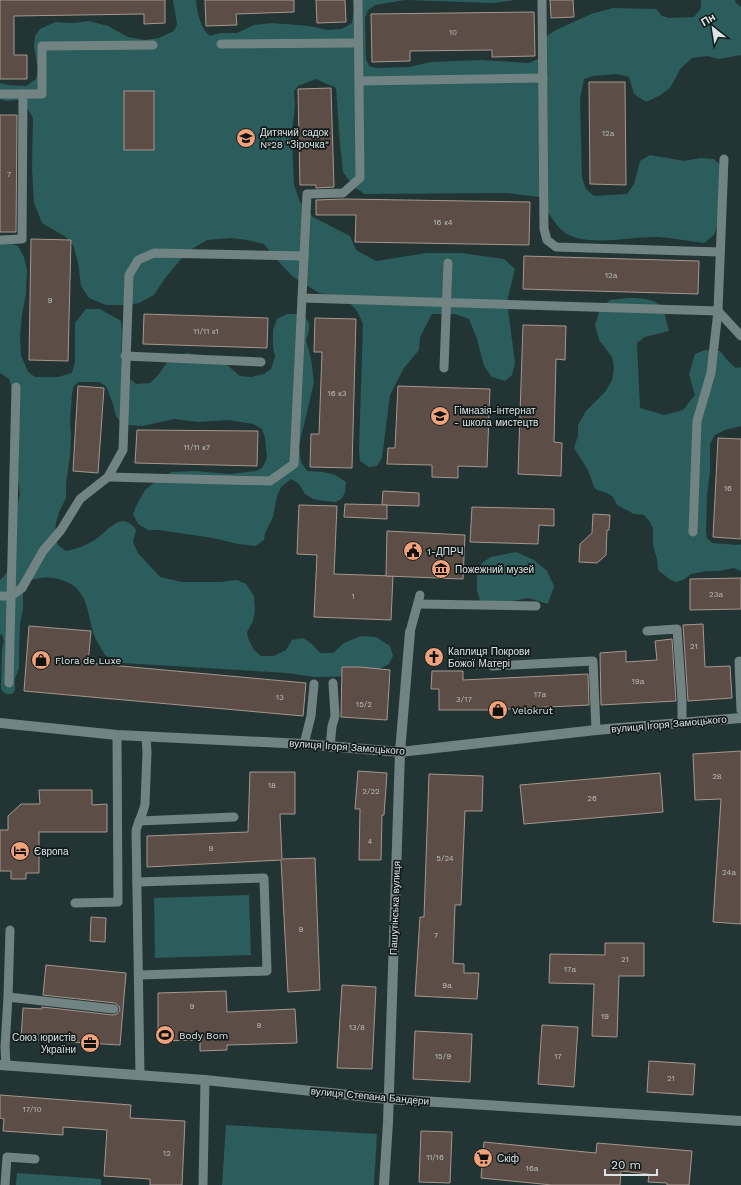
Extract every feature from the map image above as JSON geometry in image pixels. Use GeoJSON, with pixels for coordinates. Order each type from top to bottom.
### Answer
{"type":"FeatureCollection","features":[{"type":"Feature","properties":{"kind":"street","name":"Пашутінська вулиця"},"geometry":{"type":"LineString","coordinates":[[384,1185],[400,752],[410,632]]}},
{"type":"Feature","properties":{"kind":"street","name":"вулиця Ігоря Замоцького"},"geometry":{"type":"LineString","coordinates":[[0,724],[117,735],[304,744],[400,752],[596,730],[741,718]]}},
{"type":"Feature","properties":{"kind":"street","name":"вулиця Степана Бандери"},"geometry":{"type":"LineString","coordinates":[[3,1066],[205,1080],[388,1099],[741,1121]]}},
{"type":"Feature","properties":{"kind":"lane"},"geometry":{"type":"LineString","coordinates":[[108,477],[270,481],[294,464],[306,194],[343,193],[360,178],[358,0]]}},
{"type":"Feature","properties":{"kind":"lane"},"geometry":{"type":"LineString","coordinates":[[542,0],[544,229],[547,240],[556,247],[720,252]]}},
{"type":"Feature","properties":{"kind":"lane"},"geometry":{"type":"LineString","coordinates":[[221,44],[358,43]]}},
{"type":"Feature","properties":{"kind":"lane"},"geometry":{"type":"LineString","coordinates":[[0,94],[42,94],[42,46],[152,45]]}},
{"type":"Feature","properties":{"kind":"lane"},"geometry":{"type":"LineString","coordinates":[[359,81],[543,78]]}},
{"type":"Feature","properties":{"kind":"lane"},"geometry":{"type":"LineString","coordinates":[[0,240],[22,240],[23,94]]}},
{"type":"Feature","properties":{"kind":"lane"},"geometry":{"type":"LineString","coordinates":[[693,532],[698,421],[711,373],[718,311],[724,159]]}},
{"type":"Feature","properties":{"kind":"lane"},"geometry":{"type":"LineString","coordinates":[[0,596],[11,596],[22,588],[43,551],[62,530],[80,499],[108,477],[123,450],[129,275],[138,260],[154,253],[304,256]]}},
{"type":"Feature","properties":{"kind":"lane"},"geometry":{"type":"LineString","coordinates":[[444,368],[448,263]]}},
{"type":"Feature","properties":{"kind":"lane"},"geometry":{"type":"LineString","coordinates":[[302,298],[718,311],[741,336]]}},
{"type":"Feature","properties":{"kind":"lane"},"geometry":{"type":"LineString","coordinates":[[126,356],[262,362]]}},
{"type":"Feature","properties":{"kind":"lane"},"geometry":{"type":"LineString","coordinates":[[9,683],[16,387]]}},
{"type":"Feature","properties":{"kind":"lane"},"geometry":{"type":"LineString","coordinates":[[410,632],[419,600],[536,606]]}},
{"type":"Feature","properties":{"kind":"lane"},"geometry":{"type":"LineString","coordinates":[[647,631],[677,629],[682,722]]}},
{"type":"Feature","properties":{"kind":"lane"},"geometry":{"type":"LineString","coordinates":[[739,660],[741,710]]}},
{"type":"Feature","properties":{"kind":"lane"},"geometry":{"type":"LineString","coordinates":[[492,666],[593,661],[596,730]]}},
{"type":"Feature","properties":{"kind":"lane"},"geometry":{"type":"LineString","coordinates":[[330,747],[332,726],[335,716],[333,683]]}},
{"type":"Feature","properties":{"kind":"lane"},"geometry":{"type":"LineString","coordinates":[[304,744],[311,716],[314,684]]}},
{"type":"Feature","properties":{"kind":"lane"},"geometry":{"type":"LineString","coordinates":[[76,903],[118,902],[117,735]]}},
{"type":"Feature","properties":{"kind":"lane"},"geometry":{"type":"LineString","coordinates":[[140,1075],[136,831],[144,811],[145,804],[147,752],[146,736]]}},
{"type":"Feature","properties":{"kind":"lane"},"geometry":{"type":"LineString","coordinates":[[139,821],[234,817]]}},
{"type":"Feature","properties":{"kind":"lane"},"geometry":{"type":"LineString","coordinates":[[137,882],[264,878],[267,971],[139,975]]}},
{"type":"Feature","properties":{"kind":"lane"},"geometry":{"type":"LineString","coordinates":[[3,1066],[8,997],[10,930]]}},
{"type":"Feature","properties":{"kind":"lane"},"geometry":{"type":"LineString","coordinates":[[8,997],[114,1008]]}},
{"type":"Feature","properties":{"kind":"lane"},"geometry":{"type":"LineString","coordinates":[[203,1185],[205,1080]]}},
{"type":"Feature","properties":{"kind":"lane"},"geometry":{"type":"LineString","coordinates":[[5,1185],[7,1157],[35,1159]]}},
{"type":"Feature","properties":{"kind":"shaded area"},"geometry":{"type":"Polygon","coordinates":[[[173,0],[196,0],[201,24],[210,36],[220,33],[237,33],[254,25],[272,23],[309,26],[328,30],[342,29],[352,23],[354,9],[353,0],[405,0],[375,5],[368,10],[365,18],[366,59],[369,66],[376,68],[409,67],[431,62],[481,60],[528,63],[538,59],[545,37],[556,30],[591,14],[613,8],[656,9],[662,16],[669,18],[694,17],[701,8],[701,0],[735,0],[741,7],[741,55],[719,59],[707,56],[692,58],[681,68],[670,88],[659,96],[646,102],[634,94],[629,77],[617,74],[593,76],[584,79],[580,99],[582,178],[586,189],[594,196],[627,194],[634,184],[640,161],[650,155],[684,161],[700,158],[714,159],[723,168],[721,216],[714,235],[704,243],[658,237],[609,240],[584,239],[573,237],[560,229],[550,216],[539,197],[507,193],[365,194],[354,187],[343,172],[336,88],[316,79],[298,86],[294,91],[295,106],[292,132],[294,185],[300,202],[313,217],[350,236],[356,250],[376,261],[427,253],[461,253],[504,259],[515,269],[507,301],[515,363],[512,375],[505,381],[492,377],[484,366],[477,339],[469,319],[455,314],[432,314],[420,337],[419,350],[404,368],[390,395],[382,458],[377,466],[369,467],[360,461],[359,450],[363,324],[357,311],[344,297],[319,293],[292,276],[264,244],[231,238],[207,240],[192,249],[182,258],[166,277],[154,295],[139,303],[127,305],[106,305],[89,298],[81,286],[78,262],[73,245],[66,237],[42,223],[34,203],[32,168],[33,118],[28,109],[19,100],[6,101],[0,99],[0,83],[26,86],[36,79],[38,70],[34,47],[35,36],[40,29],[55,22],[73,23],[89,21],[108,26],[128,37],[145,40],[159,38],[174,31],[177,24],[173,0]]]}},
{"type":"Feature","properties":{"kind":"shaded area"},"geometry":{"type":"Polygon","coordinates":[[[405,0],[515,0],[492,3],[405,0]]]}},
{"type":"Feature","properties":{"kind":"shaded area"},"geometry":{"type":"Polygon","coordinates":[[[6,242],[18,246],[24,257],[27,270],[26,294],[20,337],[21,355],[28,372],[35,377],[58,377],[72,373],[75,362],[75,323],[86,309],[100,309],[121,321],[121,359],[123,373],[136,384],[150,383],[159,374],[168,361],[186,353],[208,356],[227,365],[240,376],[251,377],[264,374],[271,369],[275,357],[273,347],[273,330],[277,319],[287,314],[299,314],[305,317],[309,323],[309,331],[306,340],[311,359],[314,382],[299,446],[301,462],[307,471],[323,472],[335,475],[346,482],[345,493],[341,499],[336,502],[313,499],[305,494],[299,484],[291,479],[281,487],[277,496],[273,517],[265,533],[264,540],[255,546],[238,544],[213,538],[159,530],[148,530],[138,524],[133,514],[145,490],[160,478],[172,472],[195,471],[229,474],[256,471],[262,468],[267,458],[265,438],[262,429],[253,424],[228,420],[198,422],[174,419],[143,426],[121,423],[116,416],[106,386],[99,382],[79,382],[74,386],[72,393],[70,456],[66,484],[66,498],[59,512],[55,533],[58,545],[66,551],[90,543],[114,524],[125,521],[136,530],[133,542],[138,553],[160,577],[182,582],[220,582],[237,580],[246,584],[254,596],[255,611],[253,621],[247,632],[248,638],[254,650],[261,656],[274,656],[286,650],[292,640],[303,638],[312,644],[320,653],[333,653],[344,643],[361,636],[376,637],[390,646],[393,656],[389,664],[365,676],[315,677],[287,673],[123,663],[106,656],[103,652],[92,629],[85,601],[74,586],[55,578],[41,578],[28,581],[23,593],[23,609],[20,624],[19,668],[15,679],[15,690],[12,694],[4,693],[1,688],[2,650],[4,641],[2,635],[0,634],[0,580],[5,575],[11,564],[13,522],[20,495],[18,478],[19,461],[13,408],[13,392],[9,379],[0,373],[0,243],[6,242]]]}},
{"type":"Feature","properties":{"kind":"shaded area"},"geometry":{"type":"Polygon","coordinates":[[[628,298],[654,301],[662,307],[669,331],[645,337],[637,343],[640,408],[664,415],[683,410],[695,395],[689,374],[695,354],[705,350],[720,351],[736,368],[741,367],[741,426],[725,430],[715,435],[710,444],[710,472],[707,495],[706,532],[707,538],[712,543],[741,544],[741,571],[734,568],[719,571],[707,571],[691,574],[683,580],[676,582],[669,579],[658,570],[653,545],[653,528],[650,522],[644,515],[634,514],[617,505],[613,497],[607,493],[597,490],[594,487],[588,470],[574,448],[578,436],[578,425],[586,411],[605,392],[612,380],[614,368],[612,357],[599,340],[595,325],[600,309],[610,300],[628,298]]]}},
{"type":"Feature","properties":{"kind":"shaded area"},"geometry":{"type":"Polygon","coordinates":[[[516,552],[534,560],[547,571],[554,586],[548,604],[528,598],[488,606],[480,601],[477,590],[477,572],[483,562],[491,557],[516,552]]]}},
{"type":"Feature","properties":{"kind":"shaded area"},"geometry":{"type":"Polygon","coordinates":[[[249,895],[251,955],[155,958],[154,898],[249,895]]]}},
{"type":"Feature","properties":{"kind":"shaded area"},"geometry":{"type":"Polygon","coordinates":[[[226,1125],[377,1134],[374,1185],[222,1185],[226,1125]]]}},
{"type":"Feature","properties":{"kind":"shaded area"},"geometry":{"type":"Polygon","coordinates":[[[17,1173],[101,1179],[101,1185],[16,1185],[17,1173]]]}},
{"type":"Feature","properties":{"kind":"building"},"geometry":{"type":"Polygon","coordinates":[[[0,0],[165,0],[165,23],[144,24],[144,14],[14,16],[14,55],[27,55],[27,79],[0,79],[0,0]]]}},
{"type":"Feature","properties":{"kind":"building"},"geometry":{"type":"Polygon","coordinates":[[[205,0],[294,0],[294,12],[236,14],[237,25],[206,26],[205,0]]]}},
{"type":"Feature","properties":{"kind":"building"},"geometry":{"type":"Polygon","coordinates":[[[316,0],[345,0],[346,22],[317,23],[316,0]]]}},
{"type":"Feature","properties":{"kind":"building"},"geometry":{"type":"Polygon","coordinates":[[[550,0],[573,0],[574,17],[551,18],[550,0]]]}},
{"type":"Feature","properties":{"kind":"building"},"geometry":{"type":"Polygon","coordinates":[[[534,12],[535,56],[492,57],[492,50],[410,51],[410,61],[372,62],[371,14],[534,12]]]}},
{"type":"Feature","properties":{"kind":"building"},"geometry":{"type":"Polygon","coordinates":[[[589,82],[625,82],[626,185],[590,184],[589,82]]]}},
{"type":"Feature","properties":{"kind":"building"},"geometry":{"type":"Polygon","coordinates":[[[331,88],[334,187],[316,188],[316,185],[300,185],[298,89],[331,88]]]}},
{"type":"Feature","properties":{"kind":"building"},"geometry":{"type":"Polygon","coordinates":[[[124,91],[154,91],[154,150],[124,150],[124,91]]]}},
{"type":"Feature","properties":{"kind":"building"},"geometry":{"type":"Polygon","coordinates":[[[0,115],[17,115],[16,232],[0,232],[0,115]]]}},
{"type":"Feature","properties":{"kind":"building"},"geometry":{"type":"Polygon","coordinates":[[[344,199],[530,202],[529,245],[355,242],[356,215],[316,215],[316,200],[344,199]]]}},
{"type":"Feature","properties":{"kind":"building"},"geometry":{"type":"Polygon","coordinates":[[[31,239],[71,240],[68,361],[29,360],[31,239]]]}},
{"type":"Feature","properties":{"kind":"building"},"geometry":{"type":"Polygon","coordinates":[[[524,256],[699,261],[698,294],[523,289],[524,256]]]}},
{"type":"Feature","properties":{"kind":"building"},"geometry":{"type":"Polygon","coordinates":[[[144,314],[268,318],[267,348],[143,344],[144,314]]]}},
{"type":"Feature","properties":{"kind":"building"},"geometry":{"type":"Polygon","coordinates":[[[315,318],[356,319],[352,468],[310,467],[311,434],[319,434],[322,352],[314,352],[315,318]]]}},
{"type":"Feature","properties":{"kind":"building"},"geometry":{"type":"Polygon","coordinates":[[[523,325],[566,326],[565,360],[556,359],[554,442],[562,443],[561,476],[518,474],[523,325]]]}},
{"type":"Feature","properties":{"kind":"building"},"geometry":{"type":"Polygon","coordinates":[[[78,386],[104,388],[98,473],[73,471],[78,386]]]}},
{"type":"Feature","properties":{"kind":"building"},"geometry":{"type":"Polygon","coordinates":[[[398,386],[490,389],[487,467],[458,466],[458,478],[432,477],[432,465],[387,464],[388,448],[395,448],[398,386]]]}},
{"type":"Feature","properties":{"kind":"building"},"geometry":{"type":"Polygon","coordinates":[[[137,430],[258,431],[257,466],[135,463],[137,430]]]}},
{"type":"Feature","properties":{"kind":"building"},"geometry":{"type":"Polygon","coordinates":[[[718,438],[741,439],[741,539],[713,537],[718,438]]]}},
{"type":"Feature","properties":{"kind":"building"},"geometry":{"type":"Polygon","coordinates":[[[383,491],[419,493],[419,506],[382,505],[383,491]]]}},
{"type":"Feature","properties":{"kind":"building"},"geometry":{"type":"Polygon","coordinates":[[[345,504],[387,505],[387,519],[344,517],[345,504]]]}},
{"type":"Feature","properties":{"kind":"building"},"geometry":{"type":"Polygon","coordinates":[[[299,505],[337,506],[334,574],[393,576],[391,620],[314,617],[317,555],[297,554],[299,505]]]}},
{"type":"Feature","properties":{"kind":"building"},"geometry":{"type":"Polygon","coordinates":[[[472,507],[554,509],[554,526],[539,525],[538,544],[470,542],[472,507]]]}},
{"type":"Feature","properties":{"kind":"building"},"geometry":{"type":"Polygon","coordinates":[[[593,514],[610,515],[609,530],[607,530],[606,555],[597,563],[579,562],[580,544],[592,533],[593,514]]]}},
{"type":"Feature","properties":{"kind":"building"},"geometry":{"type":"Polygon","coordinates":[[[387,531],[465,535],[463,579],[386,576],[387,531]]]}},
{"type":"Feature","properties":{"kind":"building"},"geometry":{"type":"Polygon","coordinates":[[[741,578],[741,609],[690,610],[690,579],[741,578]]]}},
{"type":"Feature","properties":{"kind":"building"},"geometry":{"type":"Polygon","coordinates":[[[703,624],[705,667],[730,666],[732,698],[688,701],[683,625],[703,624]]]}},
{"type":"Feature","properties":{"kind":"building"},"geometry":{"type":"Polygon","coordinates":[[[29,626],[91,631],[88,663],[306,683],[303,716],[24,691],[29,626]]]}},
{"type":"Feature","properties":{"kind":"building"},"geometry":{"type":"Polygon","coordinates":[[[672,639],[676,701],[601,705],[600,653],[626,651],[626,662],[657,660],[655,641],[672,639]]]}},
{"type":"Feature","properties":{"kind":"building"},"geometry":{"type":"Polygon","coordinates":[[[342,667],[390,670],[387,720],[341,717],[342,667]]]}},
{"type":"Feature","properties":{"kind":"building"},"geometry":{"type":"Polygon","coordinates":[[[432,671],[463,671],[463,680],[588,674],[589,705],[489,710],[439,710],[439,689],[431,689],[432,671]]]}},
{"type":"Feature","properties":{"kind":"building"},"geometry":{"type":"Polygon","coordinates":[[[741,751],[741,924],[713,922],[721,799],[695,800],[693,754],[741,751]]]}},
{"type":"Feature","properties":{"kind":"building"},"geometry":{"type":"Polygon","coordinates":[[[358,771],[387,773],[384,815],[382,815],[381,860],[359,860],[360,809],[355,809],[358,771]]]}},
{"type":"Feature","properties":{"kind":"building"},"geometry":{"type":"Polygon","coordinates":[[[250,772],[295,772],[295,814],[280,814],[282,859],[315,858],[320,990],[288,992],[281,860],[147,867],[147,836],[248,832],[250,772]]]}},
{"type":"Feature","properties":{"kind":"building"},"geometry":{"type":"Polygon","coordinates":[[[660,773],[663,812],[524,824],[520,785],[660,773]]]}},
{"type":"Feature","properties":{"kind":"building"},"geometry":{"type":"Polygon","coordinates":[[[429,774],[483,776],[482,811],[465,811],[461,905],[455,905],[453,963],[464,964],[464,973],[479,973],[477,999],[415,996],[420,917],[424,917],[429,774]]]}},
{"type":"Feature","properties":{"kind":"building","name":"Європа"},"geometry":{"type":"Polygon","coordinates":[[[39,790],[92,790],[92,805],[107,804],[107,832],[39,832],[39,873],[26,873],[26,879],[11,879],[11,871],[0,871],[0,830],[8,830],[8,816],[21,804],[40,804],[39,790]]]}},
{"type":"Feature","properties":{"kind":"building"},"geometry":{"type":"Polygon","coordinates":[[[91,917],[106,918],[105,942],[90,941],[91,917]]]}},
{"type":"Feature","properties":{"kind":"building"},"geometry":{"type":"Polygon","coordinates":[[[605,943],[644,943],[644,976],[619,976],[617,1037],[592,1036],[594,984],[549,983],[550,954],[605,955],[605,943]]]}},
{"type":"Feature","properties":{"kind":"building"},"geometry":{"type":"Polygon","coordinates":[[[46,965],[126,973],[120,1045],[21,1039],[23,1008],[42,1009],[42,1007],[113,1015],[117,1014],[120,1010],[119,1006],[115,1003],[43,995],[46,965]]]}},
{"type":"Feature","properties":{"kind":"building"},"geometry":{"type":"Polygon","coordinates":[[[342,985],[376,987],[372,1069],[337,1068],[342,985]]]}},
{"type":"Feature","properties":{"kind":"building"},"geometry":{"type":"Polygon","coordinates":[[[226,991],[227,1012],[295,1009],[297,1043],[227,1045],[227,1050],[200,1051],[200,1040],[158,1041],[158,993],[226,991]]]}},
{"type":"Feature","properties":{"kind":"building"},"geometry":{"type":"Polygon","coordinates":[[[542,1025],[578,1027],[574,1087],[538,1084],[542,1025]]]}},
{"type":"Feature","properties":{"kind":"building"},"geometry":{"type":"Polygon","coordinates":[[[415,1031],[472,1034],[470,1082],[413,1079],[415,1031]]]}},
{"type":"Feature","properties":{"kind":"building"},"geometry":{"type":"Polygon","coordinates":[[[649,1061],[695,1064],[693,1095],[647,1092],[649,1061]]]}},
{"type":"Feature","properties":{"kind":"building"},"geometry":{"type":"Polygon","coordinates":[[[0,1095],[131,1105],[130,1118],[185,1121],[182,1185],[150,1185],[150,1179],[104,1176],[107,1130],[63,1127],[63,1135],[3,1131],[4,1119],[0,1118],[0,1095]]]}},
{"type":"Feature","properties":{"kind":"building"},"geometry":{"type":"Polygon","coordinates":[[[421,1131],[452,1132],[450,1183],[419,1182],[421,1131]]]}},
{"type":"Feature","properties":{"kind":"building"},"geometry":{"type":"Polygon","coordinates":[[[484,1142],[596,1153],[597,1143],[692,1151],[689,1185],[667,1185],[667,1183],[648,1182],[649,1174],[621,1171],[620,1185],[552,1185],[481,1178],[484,1142]]]}},
{"type":"Feature","properties":{"kind":"place","name":"Дитячий садок №28 \"Зірочка\""},"geometry":{"type":"Point","coordinates":[246,138]}},
{"type":"Feature","properties":{"kind":"place","name":"Гімназія-інтернат - школа мистецтв"},"geometry":{"type":"Point","coordinates":[440,416]}},
{"type":"Feature","properties":{"kind":"place","name":"1-ДПРЧ"},"geometry":{"type":"Point","coordinates":[413,551]}},
{"type":"Feature","properties":{"kind":"place","name":"Пожежний музей"},"geometry":{"type":"Point","coordinates":[441,569]}},
{"type":"Feature","properties":{"kind":"place","name":"Каплиця Покрови Божої Матері"},"geometry":{"type":"Point","coordinates":[434,657]}},
{"type":"Feature","properties":{"kind":"place","name":"Flora de Luxe"},"geometry":{"type":"Point","coordinates":[41,660]}},
{"type":"Feature","properties":{"kind":"place","name":"Velokrut"},"geometry":{"type":"Point","coordinates":[498,710]}},
{"type":"Feature","properties":{"kind":"place","name":"Європа"},"geometry":{"type":"Point","coordinates":[20,851]}},
{"type":"Feature","properties":{"kind":"place","name":"Body Bom"},"geometry":{"type":"Point","coordinates":[165,1035]}},
{"type":"Feature","properties":{"kind":"place","name":"Союз юристів України"},"geometry":{"type":"Point","coordinates":[90,1043]}},
{"type":"Feature","properties":{"kind":"place","name":"Скіф"},"geometry":{"type":"Point","coordinates":[483,1158]}}]}
